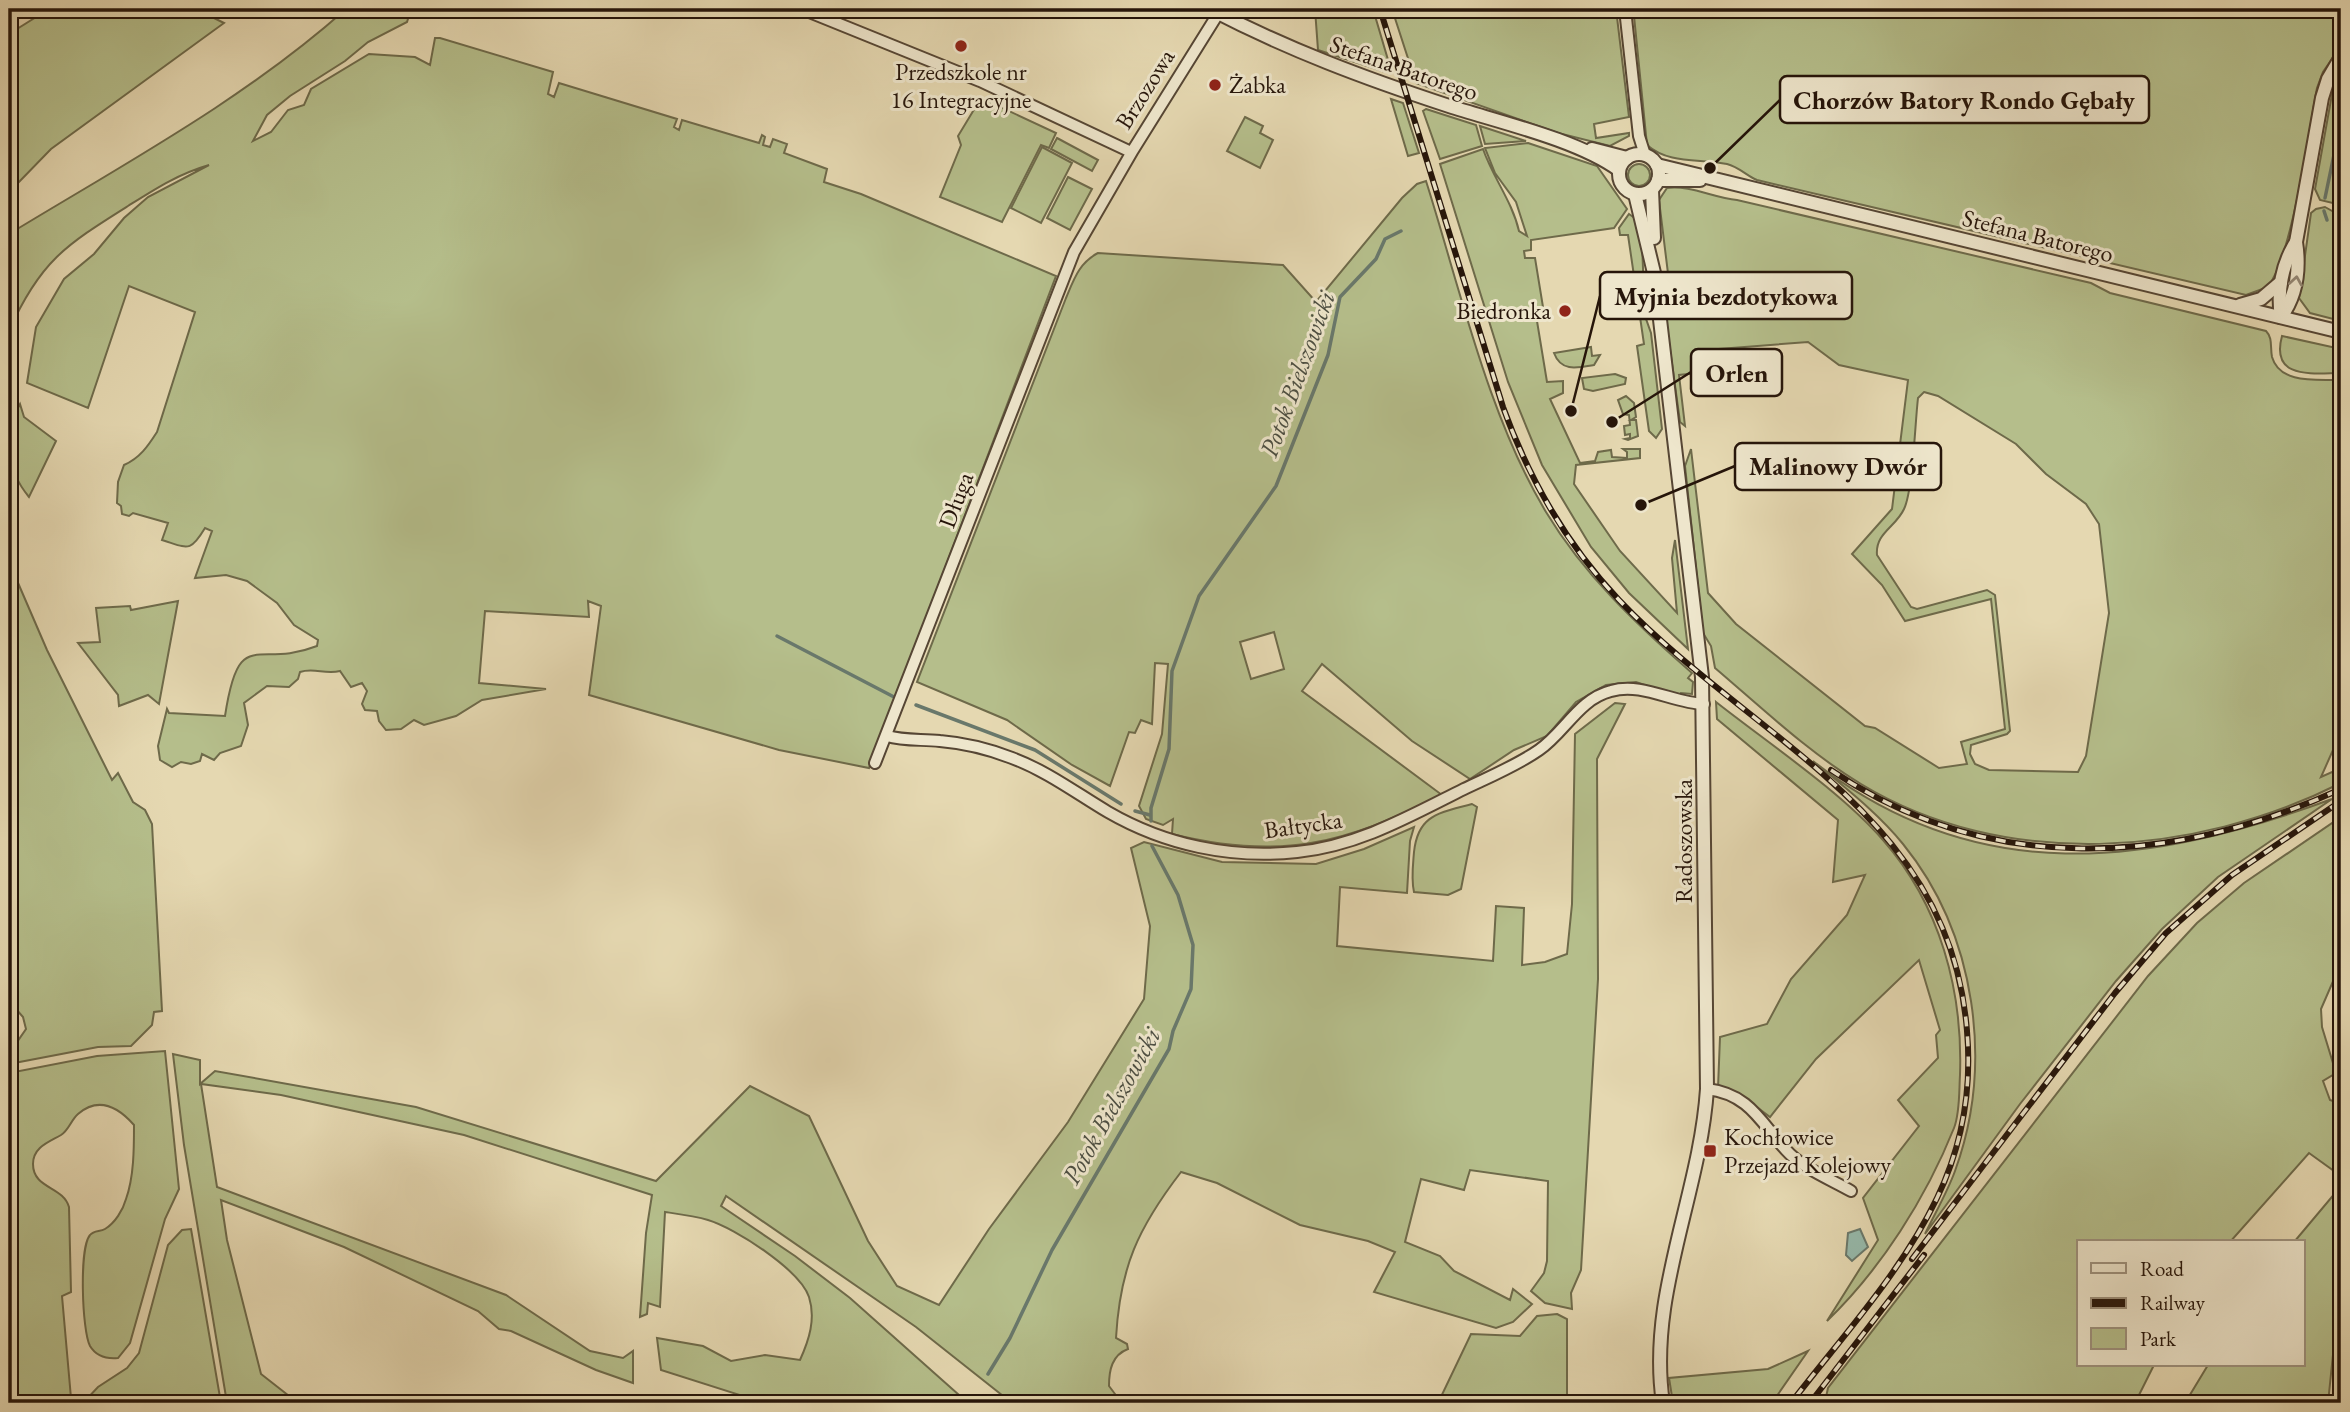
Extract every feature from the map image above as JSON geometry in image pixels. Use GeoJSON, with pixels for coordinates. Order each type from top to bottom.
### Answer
{"type":"FeatureCollection","features":[{"type":"Feature","properties":{"kind":"street"},"geometry":{"type":"LineString","coordinates":[[9,16],[20,9]]}},
{"type":"Feature","properties":{"kind":"street","name":"Brzozowa"},"geometry":{"type":"LineString","coordinates":[[802,9],[981,81],[1131,152]]}},
{"type":"Feature","properties":{"kind":"street"},"geometry":{"type":"LineString","coordinates":[[1625,9],[1639,136],[1636,156],[1619,170],[1624,188],[1635,194],[1655,185],[1657,164],[1636,156]]}},
{"type":"Feature","properties":{"kind":"street","name":"Brzozowa"},"geometry":{"type":"LineString","coordinates":[[1074,252],[1216,10]]}},
{"type":"Feature","properties":{"kind":"street","name":"Stefana Batorego"},"geometry":{"type":"LineString","coordinates":[[1216,10],[1311,59],[1550,139],[1607,162],[1619,170]]}},
{"type":"Feature","properties":{"kind":"street"},"geometry":{"type":"LineString","coordinates":[[2281,317],[2294,291],[2298,259],[2296,242],[2322,98],[2332,70],[2341,57]]}},
{"type":"Feature","properties":{"kind":"street","name":"Stefana Batorego"},"geometry":{"type":"LineString","coordinates":[[1550,139],[1636,156]]}},
{"type":"Feature","properties":{"kind":"street","name":"Stefana Batorego"},"geometry":{"type":"LineString","coordinates":[[1657,164],[2341,332]]}},
{"type":"Feature","properties":{"kind":"street","name":"Stefana Batorego"},"geometry":{"type":"LineString","coordinates":[[1655,185],[1724,182]]}},
{"type":"Feature","properties":{"kind":"street","name":"Radoszowska"},"geometry":{"type":"LineString","coordinates":[[1655,185],[1655,277],[1704,704],[1707,1089],[1696,1168],[1661,1322],[1659,1363],[1663,1403]]}},
{"type":"Feature","properties":{"kind":"street","name":"Radoszowska"},"geometry":{"type":"LineString","coordinates":[[1635,194],[1655,277]]}},
{"type":"Feature","properties":{"kind":"street"},"geometry":{"type":"LineString","coordinates":[[2281,317],[2281,282],[2286,257],[2296,242]]}},
{"type":"Feature","properties":{"kind":"street","name":"Długa"},"geometry":{"type":"LineString","coordinates":[[876,763],[1074,252]]}},
{"type":"Feature","properties":{"kind":"street"},"geometry":{"type":"LineString","coordinates":[[2236,306],[2261,299],[2281,282]]}},
{"type":"Feature","properties":{"kind":"street","name":"Bałtycka"},"geometry":{"type":"LineString","coordinates":[[887,736],[942,741],[993,751],[1044,772],[1111,813],[1153,833],[1213,850],[1263,854],[1342,844],[1394,824],[1540,749],[1558,734],[1582,707],[1602,693],[1636,689],[1674,701],[1704,704]]}},
{"type":"Feature","properties":{"kind":"street"},"geometry":{"type":"LineString","coordinates":[[1707,1089],[1748,1106],[1763,1119],[1792,1155],[1851,1191]]}},
{"type":"Feature","properties":{"kind":"green space"},"geometry":{"type":"Polygon","coordinates":[[[49,9],[196,9],[224,23],[51,149],[17,184],[9,180],[9,34],[49,9]]]}},
{"type":"Feature","properties":{"kind":"green space"},"geometry":{"type":"Polygon","coordinates":[[[346,9],[411,9],[407,22],[368,42],[267,115],[253,141],[271,132],[288,110],[304,105],[311,89],[369,54],[415,57],[430,65],[435,38],[440,38],[553,72],[548,94],[554,97],[559,83],[677,119],[674,127],[679,130],[682,120],[759,143],[762,135],[765,137],[763,145],[770,147],[773,139],[787,144],[784,153],[827,169],[824,182],[861,194],[1056,276],[869,768],[779,750],[589,695],[601,606],[588,601],[589,617],[485,611],[479,683],[546,689],[482,700],[456,716],[424,725],[414,720],[401,729],[386,730],[379,721],[377,711],[365,710],[362,704],[367,691],[362,683],[351,687],[340,671],[305,671],[300,672],[298,679],[289,687],[267,686],[244,703],[248,725],[241,746],[220,753],[214,760],[202,754],[200,761],[191,764],[181,762],[172,767],[160,760],[158,746],[167,709],[169,713],[225,716],[230,688],[244,660],[253,656],[296,652],[317,646],[318,640],[294,625],[277,603],[247,581],[226,575],[195,578],[212,531],[205,528],[192,545],[178,545],[162,540],[168,523],[133,513],[129,516],[122,514],[121,506],[117,503],[118,482],[124,465],[147,447],[157,432],[195,312],[129,286],[88,408],[27,383],[36,327],[64,279],[94,254],[124,218],[148,197],[209,165],[157,188],[71,244],[32,287],[9,331],[9,234],[140,156],[225,101],[307,42],[346,9]]]}},
{"type":"Feature","properties":{"kind":"green space"},"geometry":{"type":"Polygon","coordinates":[[[1315,9],[1373,9],[1391,70],[1381,68],[1382,71],[1318,50],[1315,9]]]}},
{"type":"Feature","properties":{"kind":"green space"},"geometry":{"type":"Polygon","coordinates":[[[1392,9],[1616,9],[1629,117],[1594,124],[1596,138],[1629,133],[1629,136],[1610,146],[1558,133],[1416,83],[1392,9]]]}},
{"type":"Feature","properties":{"kind":"green space"},"geometry":{"type":"Polygon","coordinates":[[[1640,9],[2341,9],[2341,46],[2323,72],[2317,88],[2292,221],[2277,271],[2268,287],[2246,295],[1757,180],[1727,164],[1665,156],[1647,145],[1634,16],[1640,13],[1640,9]]]}},
{"type":"Feature","properties":{"kind":"green space"},"geometry":{"type":"Polygon","coordinates":[[[2341,72],[2341,205],[2320,200],[2315,189],[2332,94],[2341,72]]]}},
{"type":"Feature","properties":{"kind":"green space"},"geometry":{"type":"Polygon","coordinates":[[[981,98],[1056,133],[1049,148],[1041,145],[1002,222],[940,197],[961,145],[958,136],[981,98]]]}},
{"type":"Feature","properties":{"kind":"green space"},"geometry":{"type":"Polygon","coordinates":[[[1391,99],[1403,103],[1419,153],[1408,156],[1391,99]]]}},
{"type":"Feature","properties":{"kind":"green space"},"geometry":{"type":"Polygon","coordinates":[[[1426,109],[1476,125],[1482,146],[1440,159],[1423,111],[1426,109]]]}},
{"type":"Feature","properties":{"kind":"green space"},"geometry":{"type":"Polygon","coordinates":[[[1245,117],[1263,126],[1260,133],[1273,140],[1260,168],[1227,151],[1245,117]]]}},
{"type":"Feature","properties":{"kind":"green space"},"geometry":{"type":"Polygon","coordinates":[[[1480,126],[1526,141],[1485,144],[1480,126]]]}},
{"type":"Feature","properties":{"kind":"green space"},"geometry":{"type":"Polygon","coordinates":[[[1057,138],[1098,160],[1092,171],[1051,149],[1057,138]]]}},
{"type":"Feature","properties":{"kind":"green space"},"geometry":{"type":"Polygon","coordinates":[[[1528,143],[1597,166],[1627,209],[1614,228],[1531,240],[1531,250],[1524,251],[1525,258],[1535,258],[1543,307],[1535,309],[1547,382],[1563,381],[1563,393],[1550,399],[1580,463],[1595,461],[1598,452],[1611,450],[1612,457],[1627,458],[1627,452],[1623,449],[1640,449],[1640,458],[1576,465],[1574,484],[1620,551],[1677,613],[1672,558],[1675,540],[1688,649],[1629,593],[1591,547],[1542,465],[1508,382],[1440,164],[1483,149],[1519,231],[1527,236],[1516,202],[1495,173],[1485,148],[1528,143]]]}},
{"type":"Feature","properties":{"kind":"green space"},"geometry":{"type":"Polygon","coordinates":[[[1042,147],[1072,163],[1041,223],[1011,208],[1042,147]]]}},
{"type":"Feature","properties":{"kind":"green space"},"geometry":{"type":"Polygon","coordinates":[[[1639,164],[1647,167],[1650,175],[1647,183],[1639,186],[1631,183],[1628,175],[1631,167],[1639,164]]]}},
{"type":"Feature","properties":{"kind":"green space"},"geometry":{"type":"Polygon","coordinates":[[[1068,177],[1092,189],[1070,230],[1047,218],[1068,177]]]}},
{"type":"Feature","properties":{"kind":"green space"},"geometry":{"type":"Polygon","coordinates":[[[1426,181],[1477,351],[1526,475],[1561,535],[1594,578],[1632,618],[1692,673],[1688,678],[1693,682],[1692,694],[1681,693],[1680,697],[1636,682],[1606,685],[1576,702],[1547,736],[1514,750],[1470,779],[1412,741],[1322,664],[1302,691],[1442,795],[1374,826],[1342,836],[1311,843],[1246,846],[1172,834],[1173,819],[1163,825],[1146,819],[1139,806],[1162,734],[1168,664],[1155,663],[1152,724],[1141,720],[1135,733],[1129,732],[1110,786],[1072,765],[1007,720],[917,682],[1066,298],[1078,272],[1091,257],[1098,253],[1283,265],[1316,302],[1402,198],[1417,184],[1426,181]],[[1274,632],[1240,642],[1251,679],[1284,669],[1274,632]]]}},
{"type":"Feature","properties":{"kind":"green space"},"geometry":{"type":"Polygon","coordinates":[[[1667,188],[1693,190],[2091,283],[2110,293],[2266,331],[2272,357],[2283,372],[2301,379],[2341,380],[2341,732],[2321,777],[2341,768],[2341,783],[2284,808],[2224,827],[2162,839],[2100,844],[2037,841],[1976,831],[1917,812],[1841,771],[1768,714],[1715,668],[1711,646],[1703,633],[1685,466],[1691,449],[1708,593],[1736,624],[1865,726],[1875,728],[1939,768],[1967,764],[1961,742],[2005,729],[1991,599],[1905,621],[1882,585],[1852,554],[1892,509],[1908,380],[1839,365],[1808,342],[1719,349],[1698,373],[1679,375],[1685,426],[1680,422],[1666,320],[1671,298],[1659,200],[1667,188]],[[1924,392],[1918,398],[1907,500],[1900,515],[1879,541],[1877,555],[1911,607],[1917,609],[1987,590],[1995,595],[2010,731],[1971,745],[1970,754],[1975,764],[1989,770],[2078,772],[2086,756],[2109,613],[2099,524],[2086,504],[2046,474],[2016,444],[1938,396],[1924,392]]]}},
{"type":"Feature","properties":{"kind":"green space"},"geometry":{"type":"Polygon","coordinates":[[[2325,207],[2341,216],[2335,217],[2334,220],[2340,222],[2341,218],[2341,321],[2310,313],[2299,298],[2311,213],[2325,207]]]}},
{"type":"Feature","properties":{"kind":"green space"},"geometry":{"type":"Polygon","coordinates":[[[1629,214],[1636,219],[1642,244],[1645,316],[1651,333],[1662,429],[1656,438],[1649,431],[1637,346],[1644,344],[1628,235],[1620,235],[1619,228],[1629,214]]]}},
{"type":"Feature","properties":{"kind":"green space"},"geometry":{"type":"Polygon","coordinates":[[[2282,336],[2341,349],[2341,373],[2307,373],[2288,367],[2282,360],[2280,350],[2282,336]]]}},
{"type":"Feature","properties":{"kind":"green space"},"geometry":{"type":"Polygon","coordinates":[[[1591,347],[1592,356],[1600,355],[1594,365],[1576,368],[1565,366],[1554,353],[1591,347]]]}},
{"type":"Feature","properties":{"kind":"green space"},"geometry":{"type":"Polygon","coordinates":[[[1615,374],[1626,378],[1625,384],[1593,391],[1584,389],[1582,378],[1615,374]]]}},
{"type":"Feature","properties":{"kind":"green space"},"geometry":{"type":"Polygon","coordinates":[[[1626,396],[1634,403],[1636,417],[1631,420],[1636,420],[1638,436],[1628,440],[1625,439],[1630,438],[1630,434],[1625,435],[1624,426],[1630,425],[1629,415],[1623,414],[1618,400],[1626,396]]]}},
{"type":"Feature","properties":{"kind":"green space"},"geometry":{"type":"Polygon","coordinates":[[[20,404],[24,417],[56,441],[29,497],[15,475],[9,452],[11,428],[20,404]]]}},
{"type":"Feature","properties":{"kind":"green space"},"geometry":{"type":"Polygon","coordinates":[[[9,562],[47,650],[112,780],[118,773],[133,802],[145,810],[152,824],[162,1011],[154,1012],[152,1025],[131,1046],[98,1047],[9,1064],[9,1044],[17,1042],[26,1029],[23,1017],[9,1001],[9,562]]]}},
{"type":"Feature","properties":{"kind":"green space"},"geometry":{"type":"Polygon","coordinates":[[[178,601],[159,704],[148,695],[119,706],[118,695],[78,643],[100,642],[96,608],[130,606],[131,610],[178,601]]]}},
{"type":"Feature","properties":{"kind":"green space"},"geometry":{"type":"Polygon","coordinates":[[[1716,702],[1825,786],[1883,840],[1920,892],[1944,950],[1952,980],[1960,1043],[1959,1102],[1954,1128],[1916,1206],[1884,1256],[1827,1321],[1878,1240],[1863,1198],[1919,1126],[1898,1100],[1938,1058],[1936,1035],[1940,1030],[1919,960],[1816,1059],[1770,1117],[1746,1099],[1718,1088],[1720,1037],[1767,1024],[1791,979],[1847,915],[1865,875],[1833,882],[1838,820],[1717,719],[1716,702]]]}},
{"type":"Feature","properties":{"kind":"green space"},"geometry":{"type":"Polygon","coordinates":[[[1615,703],[1625,704],[1597,759],[1598,979],[1581,1270],[1571,1293],[1572,1309],[1545,1303],[1531,1291],[1544,1273],[1547,1261],[1548,1181],[1470,1170],[1464,1190],[1421,1179],[1405,1242],[1440,1256],[1454,1271],[1510,1300],[1513,1289],[1532,1304],[1513,1322],[1496,1328],[1374,1292],[1395,1252],[1368,1241],[1300,1225],[1217,1183],[1181,1172],[1143,1230],[1127,1269],[1122,1290],[1116,1338],[1127,1344],[1128,1349],[1118,1355],[1112,1364],[1109,1386],[1118,1398],[1135,1403],[1012,1403],[916,1327],[726,1196],[721,1206],[795,1256],[850,1298],[968,1403],[765,1403],[661,1370],[657,1338],[703,1346],[731,1361],[765,1355],[800,1360],[806,1345],[812,1313],[809,1297],[803,1286],[765,1251],[720,1224],[665,1212],[660,1307],[648,1303],[647,1314],[640,1317],[646,1233],[652,1195],[464,1135],[281,1095],[201,1084],[217,1187],[506,1295],[590,1351],[623,1358],[633,1351],[633,1383],[596,1370],[511,1331],[499,1329],[478,1311],[344,1247],[221,1200],[227,1240],[261,1374],[298,1403],[227,1403],[184,1145],[173,1054],[200,1060],[200,1084],[215,1071],[416,1107],[656,1181],[750,1086],[809,1116],[868,1241],[897,1286],[939,1305],[989,1229],[1068,1122],[1144,999],[1150,926],[1131,848],[1144,842],[1222,862],[1316,864],[1364,849],[1414,827],[1410,841],[1407,893],[1340,887],[1337,946],[1493,961],[1496,906],[1524,908],[1522,965],[1545,962],[1567,954],[1572,904],[1575,734],[1615,703]]]}},
{"type":"Feature","properties":{"kind":"green space"},"geometry":{"type":"Polygon","coordinates":[[[1813,761],[1875,802],[1937,831],[2001,847],[2065,853],[2131,850],[2197,839],[2264,822],[2332,799],[2218,877],[2162,929],[2116,981],[2020,1104],[1925,1234],[1955,1171],[1967,1130],[1974,1087],[1975,1044],[1971,1001],[1962,959],[1947,918],[1928,880],[1903,844],[1871,811],[1813,761]]]}},
{"type":"Feature","properties":{"kind":"green space"},"geometry":{"type":"Polygon","coordinates":[[[1472,804],[1477,807],[1461,889],[1448,895],[1414,892],[1414,852],[1420,830],[1432,817],[1472,804]]]}},
{"type":"Feature","properties":{"kind":"green space"},"geometry":{"type":"Polygon","coordinates":[[[2341,817],[2341,963],[2321,1009],[2322,1027],[2336,1073],[2323,1081],[2330,1100],[2341,1104],[2341,1176],[2309,1153],[2232,1240],[2077,1240],[2077,1366],[2154,1366],[2135,1403],[1829,1403],[1826,1397],[1828,1388],[2148,976],[2197,923],[2244,883],[2341,817]]]}},
{"type":"Feature","properties":{"kind":"green space"},"geometry":{"type":"Polygon","coordinates":[[[165,1051],[179,1189],[165,1219],[130,1343],[118,1358],[102,1356],[90,1346],[85,1324],[83,1272],[87,1243],[92,1233],[109,1226],[121,1212],[131,1181],[134,1153],[134,1125],[115,1109],[101,1105],[78,1114],[64,1133],[39,1149],[33,1164],[38,1178],[61,1195],[69,1207],[71,1292],[62,1296],[71,1398],[68,1403],[9,1403],[9,1073],[97,1056],[165,1051]]]}},
{"type":"Feature","properties":{"kind":"green space"},"geometry":{"type":"Polygon","coordinates":[[[2341,1186],[2341,1277],[2328,1403],[2313,1403],[2312,1398],[2307,1403],[2185,1403],[2207,1366],[2304,1366],[2304,1240],[2296,1240],[2341,1186]]]}},
{"type":"Feature","properties":{"kind":"green space"},"geometry":{"type":"Polygon","coordinates":[[[191,1229],[221,1403],[83,1403],[98,1387],[127,1368],[139,1353],[168,1245],[182,1230],[191,1229]]]}},
{"type":"Feature","properties":{"kind":"green space"},"geometry":{"type":"Polygon","coordinates":[[[1557,1314],[1567,1319],[1567,1403],[1438,1403],[1471,1334],[1520,1336],[1537,1316],[1557,1314]]]}},
{"type":"Feature","properties":{"kind":"green space"},"geometry":{"type":"Polygon","coordinates":[[[1808,1351],[1772,1403],[1673,1403],[1669,1378],[1768,1369],[1808,1351]]]}},
{"type":"Feature","properties":{"kind":"shaded area"},"geometry":{"type":"Polygon","coordinates":[[[1860,1229],[1868,1247],[1852,1261],[1846,1255],[1848,1233],[1860,1229]]]}},
{"type":"Feature","properties":{"kind":"waterway"},"geometry":{"type":"LineString","coordinates":[[2325,198],[2341,121]]}},
{"type":"Feature","properties":{"kind":"waterway"},"geometry":{"type":"LineString","coordinates":[[2324,211],[2327,220]]}},
{"type":"Feature","properties":{"kind":"waterway","name":"Potok Bielszowicki"},"geometry":{"type":"LineString","coordinates":[[1151,821],[1151,808],[1169,749],[1172,671],[1199,596],[1276,486],[1328,355],[1340,297],[1376,259],[1385,239],[1401,231]]}},
{"type":"Feature","properties":{"kind":"waterway","name":"Potok Bielszowicki"},"geometry":{"type":"LineString","coordinates":[[777,636],[894,697]]}},
{"type":"Feature","properties":{"kind":"waterway","name":"Potok Bielszowicki"},"geometry":{"type":"LineString","coordinates":[[916,705],[1035,750],[1121,804]]}},
{"type":"Feature","properties":{"kind":"waterway","name":"Potok Bielszowicki"},"geometry":{"type":"LineString","coordinates":[[1135,811],[1150,815]]}},
{"type":"Feature","properties":{"kind":"waterway","name":"Potok Bielszowicki"},"geometry":{"type":"LineString","coordinates":[[988,1374],[1010,1338],[1052,1250],[1169,1049],[1173,1031],[1191,989],[1193,945],[1178,895],[1152,846]]}},
{"type":"Feature","properties":{"kind":"railway"},"geometry":{"type":"LineString","coordinates":[[1380,9],[1503,407],[1525,460],[1551,509],[1582,556],[1619,600],[1671,650],[1836,786],[1884,836],[1924,891],[1953,956],[1967,1031],[1968,1074],[1959,1138],[1946,1178],[1906,1253],[1791,1403]]}},
{"type":"Feature","properties":{"kind":"railway"},"geometry":{"type":"LineString","coordinates":[[1831,770],[1891,805],[1954,829],[2017,843],[2082,848],[2147,845],[2212,834],[2277,815],[2341,789]]}},
{"type":"Feature","properties":{"kind":"railway"},"geometry":{"type":"LineString","coordinates":[[1912,1259],[2115,993],[2166,933],[2232,875],[2341,801]]}},
{"type":"Feature","properties":{"kind":"railway"},"geometry":{"type":"LineString","coordinates":[[1810,1403],[1924,1255]]}},
{"type":"Feature","properties":{"kind":"place","name":"Przedszkole nr 16 Integracyjne"},"geometry":{"type":"Point","coordinates":[961,46]}},
{"type":"Feature","properties":{"kind":"place","name":"Żabka"},"geometry":{"type":"Point","coordinates":[1215,85]}},
{"type":"Feature","properties":{"kind":"place","name":"Chorzów Batory Rondo Gębały"},"geometry":{"type":"Point","coordinates":[1710,168]}},
{"type":"Feature","properties":{"kind":"place","name":"Biedronka"},"geometry":{"type":"Point","coordinates":[1565,311]}},
{"type":"Feature","properties":{"kind":"place","name":"Myjnia bezdotykowa"},"geometry":{"type":"Point","coordinates":[1571,411]}},
{"type":"Feature","properties":{"kind":"place","name":"Orlen"},"geometry":{"type":"Point","coordinates":[1612,422]}},
{"type":"Feature","properties":{"kind":"place","name":"Malinowy Dwór"},"geometry":{"type":"Point","coordinates":[1641,505]}},
{"type":"Feature","properties":{"kind":"place","name":"Kochłowice Przejazd Kolejowy"},"geometry":{"type":"Point","coordinates":[1710,1151]}}]}
